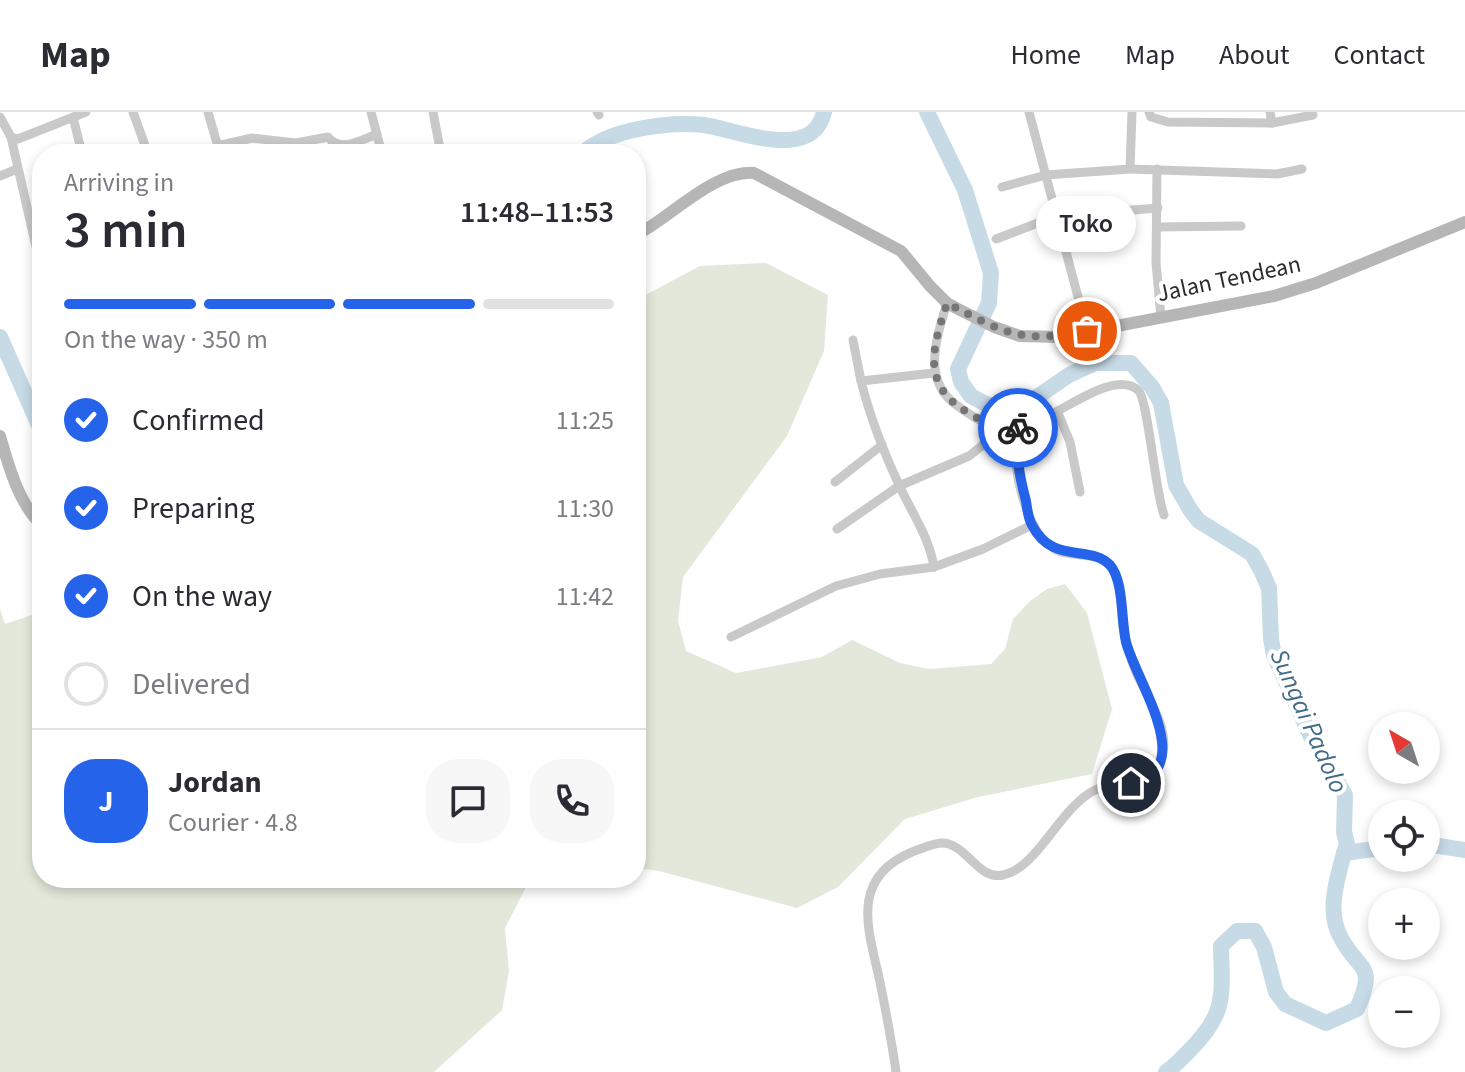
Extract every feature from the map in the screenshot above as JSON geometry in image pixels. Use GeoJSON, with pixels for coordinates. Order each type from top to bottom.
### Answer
{"type":"FeatureCollection","features":[{"type":"Feature","properties":{"kind":"street"},"geometry":{"type":"LineString","coordinates":[[11,137],[18,139],[86,112]]}},
{"type":"Feature","properties":{"kind":"street"},"geometry":{"type":"LineString","coordinates":[[133,112],[144,144]]}},
{"type":"Feature","properties":{"kind":"street"},"geometry":{"type":"LineString","coordinates":[[208,112],[216,144]]}},
{"type":"Feature","properties":{"kind":"street"},"geometry":{"type":"LineString","coordinates":[[371,112],[380,144]]}},
{"type":"Feature","properties":{"kind":"street"},"geometry":{"type":"LineString","coordinates":[[433,112],[438,144]]}},
{"type":"Feature","properties":{"kind":"street"},"geometry":{"type":"LineString","coordinates":[[1029,112],[1087,331]]}},
{"type":"Feature","properties":{"kind":"street"},"geometry":{"type":"LineString","coordinates":[[1130,169],[1132,112]]}},
{"type":"Feature","properties":{"kind":"street"},"geometry":{"type":"LineString","coordinates":[[1149,112],[1151,117],[1168,122],[1313,115]]}},
{"type":"Feature","properties":{"kind":"street"},"geometry":{"type":"LineString","coordinates":[[0,117],[11,137],[17,169],[32,216]]}},
{"type":"Feature","properties":{"kind":"street"},"geometry":{"type":"LineString","coordinates":[[73,117],[80,144]]}},
{"type":"Feature","properties":{"kind":"street"},"geometry":{"type":"LineString","coordinates":[[348,144],[377,134]]}},
{"type":"Feature","properties":{"kind":"street"},"geometry":{"type":"LineString","coordinates":[[235,144],[252,138],[296,143],[328,137],[333,144]]}},
{"type":"Feature","properties":{"kind":"street"},"geometry":{"type":"LineString","coordinates":[[0,176],[17,169]]}},
{"type":"Feature","properties":{"kind":"street"},"geometry":{"type":"LineString","coordinates":[[1002,187],[1046,175],[1130,169],[1277,174],[1302,169]]}},
{"type":"Feature","properties":{"kind":"street"},"geometry":{"type":"LineString","coordinates":[[1157,169],[1156,263],[1161,317]]}},
{"type":"Feature","properties":{"kind":"street"},"geometry":{"type":"LineString","coordinates":[[646,228],[705,190],[745,172],[754,173],[901,251],[953,306],[938,331],[934,373],[936,383],[950,400],[991,426],[1004,429],[1018,428],[1058,413],[1085,395],[1101,389],[1127,385],[1137,389],[1146,405],[1149,445],[1164,515]]}},
{"type":"Feature","properties":{"kind":"street"},"geometry":{"type":"LineString","coordinates":[[996,239],[1056,216],[1158,208]]}},
{"type":"Feature","properties":{"kind":"street","name":"Jalan Tendean"},"geometry":{"type":"LineString","coordinates":[[953,306],[994,327],[1036,338],[1087,331],[1274,296],[1316,283],[1465,222]]}},
{"type":"Feature","properties":{"kind":"street"},"geometry":{"type":"LineString","coordinates":[[1157,227],[1241,226]]}},
{"type":"Feature","properties":{"kind":"street"},"geometry":{"type":"LineString","coordinates":[[853,340],[861,381],[882,445],[927,539],[934,567]]}},
{"type":"Feature","properties":{"kind":"street"},"geometry":{"type":"LineString","coordinates":[[861,381],[934,373]]}},
{"type":"Feature","properties":{"kind":"street"},"geometry":{"type":"LineString","coordinates":[[1058,413],[1070,442],[1080,492]]}},
{"type":"Feature","properties":{"kind":"street"},"geometry":{"type":"LineString","coordinates":[[837,529],[899,486],[969,456],[983,445],[991,426]]}},
{"type":"Feature","properties":{"kind":"street"},"geometry":{"type":"LineString","coordinates":[[896,1072],[868,924],[871,891],[881,873],[902,857],[941,843],[957,848],[987,873],[995,876],[1014,871],[1025,863],[1073,805],[1103,787],[1148,778],[1159,765],[1163,752],[1158,719],[1126,643],[1116,575],[1099,558],[1059,551],[1046,542],[1032,525],[1016,465],[1018,428]]}},
{"type":"Feature","properties":{"kind":"street"},"geometry":{"type":"LineString","coordinates":[[0,436],[19,488],[32,513]]}},
{"type":"Feature","properties":{"kind":"street"},"geometry":{"type":"LineString","coordinates":[[835,482],[882,445]]}},
{"type":"Feature","properties":{"kind":"street"},"geometry":{"type":"LineString","coordinates":[[731,637],[836,586],[880,574],[934,567],[973,553],[1032,525]]}},
{"type":"Feature","properties":{"kind":"green space"},"geometry":{"type":"Polygon","coordinates":[[[766,263],[828,295],[824,351],[787,436],[683,577],[678,621],[686,651],[736,673],[822,657],[852,640],[900,663],[929,669],[991,664],[1005,649],[1013,619],[1047,589],[1065,584],[1087,613],[1112,709],[1092,774],[978,797],[905,819],[838,887],[797,908],[646,869],[646,295],[700,266],[766,263]]]}},
{"type":"Feature","properties":{"kind":"green space"},"geometry":{"type":"Polygon","coordinates":[[[0,609],[5,624],[32,615],[32,888],[525,888],[505,928],[509,971],[502,1010],[434,1072],[0,1072],[0,609]]]}},
{"type":"Feature","properties":{"kind":"waterway","name":"Sungai Padolo"},"geometry":{"type":"LineString","coordinates":[[595,144],[623,133],[674,124],[704,125],[754,137],[790,140],[805,136],[817,127],[824,112]]}},
{"type":"Feature","properties":{"kind":"waterway","name":"Sungai Padolo"},"geometry":{"type":"LineString","coordinates":[[927,112],[965,190],[991,273],[989,303],[958,369],[961,382],[971,396],[988,405],[1008,406],[1031,401],[1069,375],[1095,363],[1131,363],[1152,387],[1161,403],[1176,485],[1191,511],[1199,521],[1252,554],[1269,588],[1274,655],[1312,739],[1345,795],[1344,832],[1347,844],[1344,853],[1368,850]]}},
{"type":"Feature","properties":{"kind":"waterway","name":"Sungai Padolo"},"geometry":{"type":"LineString","coordinates":[[0,337],[32,409]]}},
{"type":"Feature","properties":{"kind":"waterway","name":"Sungai Padolo"},"geometry":{"type":"LineString","coordinates":[[1440,846],[1465,850]]}},
{"type":"Feature","properties":{"kind":"waterway"},"geometry":{"type":"LineString","coordinates":[[1166,1072],[1210,1026],[1220,1003],[1221,946],[1237,931],[1255,931],[1264,947],[1276,992],[1285,1004],[1326,1023],[1357,1009],[1366,976],[1341,938],[1334,917],[1334,896],[1344,853]]}},
{"type":"Feature","properties":{"kind":"way so far"},"geometry":{"type":"LineString","coordinates":[[1018,428],[991,426],[956,406],[936,383],[938,331],[947,303],[994,327],[1020,336],[1059,337],[1087,331]]}},
{"type":"Feature","properties":{"kind":"place","name":"Toko"},"geometry":{"type":"Point","coordinates":[1087,331]}},
{"type":"Feature","properties":{"kind":"route"},"geometry":{"type":"LineString","coordinates":[[1018,428],[1016,465],[1032,525],[1046,542],[1059,551],[1099,558],[1116,575],[1126,643],[1158,719],[1163,741],[1159,765],[1153,773],[1140,782],[1131,783]]}}]}
